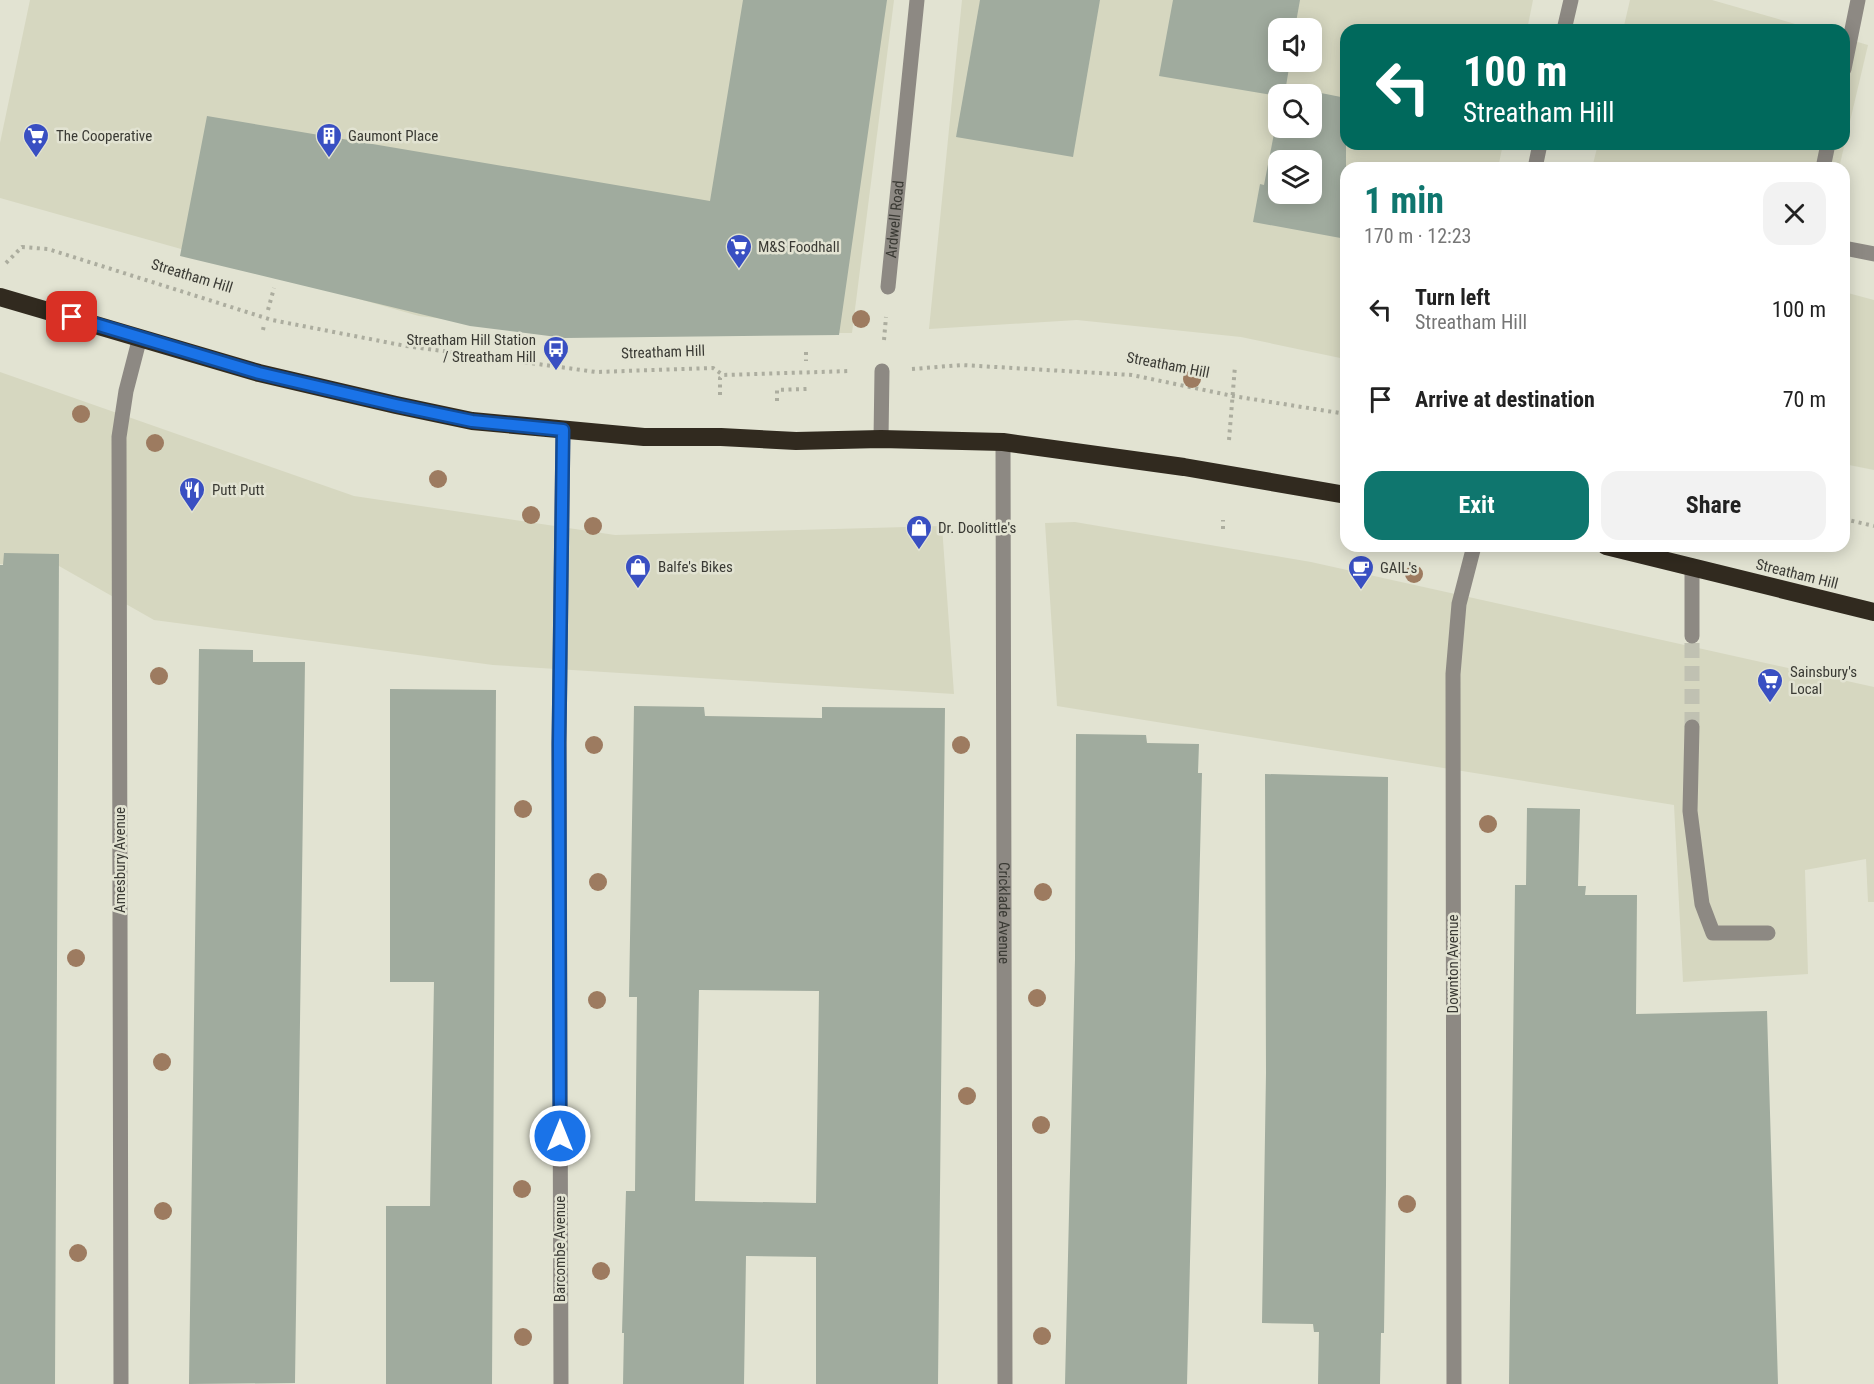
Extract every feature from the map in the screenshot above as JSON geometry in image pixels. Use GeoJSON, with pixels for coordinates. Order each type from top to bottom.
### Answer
{"type":"FeatureCollection","features":[{"type":"Feature","properties":{"kind":"highway"},"geometry":{"type":"LineString","coordinates":[[0,297],[259,373],[472,421],[644,437],[721,437],[796,441],[881,439],[1003,442],[1184,467],[1340,494]]}},
{"type":"Feature","properties":{"kind":"highway","name":"Streatham Hill"},"geometry":{"type":"LineString","coordinates":[[1632,552],[1874,612]]}},
{"type":"Feature","properties":{"kind":"street","name":"Ardwell Road"},"geometry":{"type":"LineString","coordinates":[[888,287],[916,0]]}},
{"type":"Feature","properties":{"kind":"street"},"geometry":{"type":"LineString","coordinates":[[1565,24],[1570,0]]}},
{"type":"Feature","properties":{"kind":"street"},"geometry":{"type":"LineString","coordinates":[[1850,39],[1858,0]]}},
{"type":"Feature","properties":{"kind":"street"},"geometry":{"type":"LineString","coordinates":[[1850,249],[1874,254]]}},
{"type":"Feature","properties":{"kind":"street","name":"Amesbury Avenue"},"geometry":{"type":"LineString","coordinates":[[121,1384],[119,437],[126,392],[140,337]]}},
{"type":"Feature","properties":{"kind":"street"},"geometry":{"type":"LineString","coordinates":[[881,439],[882,370]]}},
{"type":"Feature","properties":{"kind":"street","name":"Barcombe Avenue"},"geometry":{"type":"LineString","coordinates":[[561,1384],[559,743],[563,430]]}},
{"type":"Feature","properties":{"kind":"street","name":"Cricklade Avenue"},"geometry":{"type":"LineString","coordinates":[[1003,442],[1005,1384]]}},
{"type":"Feature","properties":{"kind":"street","name":"Downton Avenue"},"geometry":{"type":"LineString","coordinates":[[1454,1384],[1453,674],[1459,604],[1472,552]]}},
{"type":"Feature","properties":{"kind":"street"},"geometry":{"type":"LineString","coordinates":[[1692,566],[1692,636]]}},
{"type":"Feature","properties":{"kind":"street"},"geometry":{"type":"LineString","coordinates":[[1692,727],[1690,811],[1702,904],[1713,933],[1768,933]]}},
{"type":"Feature","properties":{"kind":"path","name":"Streatham Hill"},"geometry":{"type":"LineString","coordinates":[[0,268],[22,247],[48,249],[272,320],[406,346],[596,372],[713,368],[723,375],[962,365],[1132,375],[1233,396],[1340,413]]}},
{"type":"Feature","properties":{"kind":"path"},"geometry":{"type":"LineString","coordinates":[[882,370],[888,287]]}},
{"type":"Feature","properties":{"kind":"path"},"geometry":{"type":"LineString","coordinates":[[268,310],[274,288]]}},
{"type":"Feature","properties":{"kind":"path"},"geometry":{"type":"LineString","coordinates":[[806,352],[806,361]]}},
{"type":"Feature","properties":{"kind":"path"},"geometry":{"type":"LineString","coordinates":[[1228,450],[1235,366]]}},
{"type":"Feature","properties":{"kind":"path"},"geometry":{"type":"LineString","coordinates":[[720,395],[720,378],[723,375]]}},
{"type":"Feature","properties":{"kind":"path"},"geometry":{"type":"LineString","coordinates":[[777,401],[777,390],[807,390],[807,385]]}},
{"type":"Feature","properties":{"kind":"path"},"geometry":{"type":"LineString","coordinates":[[1222,530],[1223,520]]}},
{"type":"Feature","properties":{"kind":"path"},"geometry":{"type":"LineString","coordinates":[[1850,520],[1874,526]]}},
{"type":"Feature","properties":{"kind":"shaded area"},"geometry":{"type":"Polygon","coordinates":[[[30,0],[894,0],[852,333],[555,332],[419,316],[0,198],[0,143],[30,0]]]}},
{"type":"Feature","properties":{"kind":"shaded area"},"geometry":{"type":"Polygon","coordinates":[[[962,0],[1533,0],[1528,24],[1340,24],[1340,150],[1502,150],[1499,162],[1340,162],[1340,358],[1241,337],[1077,320],[929,329],[962,0]]]}},
{"type":"Feature","properties":{"kind":"shaded area"},"geometry":{"type":"Polygon","coordinates":[[[1630,0],[1712,0],[1795,24],[1624,24],[1630,0]]]}},
{"type":"Feature","properties":{"kind":"shaded area"},"geometry":{"type":"Polygon","coordinates":[[[1850,40],[1868,45],[1850,121],[1850,40]]]}},
{"type":"Feature","properties":{"kind":"shaded area"},"geometry":{"type":"Polygon","coordinates":[[[1596,150],[1843,150],[1840,162],[1594,162],[1596,150]]]}},
{"type":"Feature","properties":{"kind":"shaded area"},"geometry":{"type":"Polygon","coordinates":[[[1850,294],[1874,300],[1874,470],[1850,465],[1850,294]]]}},
{"type":"Feature","properties":{"kind":"shaded area"},"geometry":{"type":"Polygon","coordinates":[[[0,372],[354,496],[615,535],[942,526],[954,694],[493,665],[154,620],[59,566],[0,564],[0,372]]]}},
{"type":"Feature","properties":{"kind":"shaded area"},"geometry":{"type":"Polygon","coordinates":[[[1075,522],[1311,562],[1874,687],[1874,902],[1868,902],[1866,859],[1805,870],[1808,974],[1683,982],[1674,805],[1057,706],[1045,523],[1075,522]]]}},
{"type":"Feature","properties":{"kind":"building","name":"Gaumont Place"},"geometry":{"type":"Polygon","coordinates":[[[743,0],[887,0],[839,335],[565,338],[470,326],[180,256],[207,116],[710,201],[743,0]]]}},
{"type":"Feature","properties":{"kind":"building"},"geometry":{"type":"Polygon","coordinates":[[[980,0],[1100,0],[1073,157],[956,137],[980,0]]]}},
{"type":"Feature","properties":{"kind":"building"},"geometry":{"type":"Polygon","coordinates":[[[1173,0],[1300,0],[1297,18],[1268,18],[1268,72],[1288,72],[1286,84],[1268,84],[1268,94],[1159,76],[1173,0]]]}},
{"type":"Feature","properties":{"kind":"building"},"geometry":{"type":"Polygon","coordinates":[[[1322,93],[1340,97],[1340,150],[1346,150],[1346,162],[1340,162],[1340,238],[1253,222],[1260,184],[1264,185],[1268,164],[1268,204],[1322,204],[1322,150],[1271,150],[1273,138],[1322,138],[1322,93]]]}},
{"type":"Feature","properties":{"kind":"building"},"geometry":{"type":"Polygon","coordinates":[[[4,553],[59,554],[55,1384],[0,1384],[0,565],[3,565],[4,553]]]}},
{"type":"Feature","properties":{"kind":"building"},"geometry":{"type":"Polygon","coordinates":[[[199,649],[253,650],[253,662],[305,662],[295,1383],[189,1384],[199,649]]]}},
{"type":"Feature","properties":{"kind":"building"},"geometry":{"type":"Polygon","coordinates":[[[390,689],[496,690],[492,1384],[386,1384],[386,1206],[430,1206],[434,982],[390,982],[390,689]]]}},
{"type":"Feature","properties":{"kind":"building"},"geometry":{"type":"Polygon","coordinates":[[[634,706],[704,707],[705,716],[822,718],[822,707],[945,708],[938,1384],[816,1384],[816,1257],[746,1256],[744,1384],[623,1384],[626,1191],[635,1191],[637,997],[629,997],[634,706]],[[699,990],[695,1201],[816,1203],[819,991],[699,990]]]}},
{"type":"Feature","properties":{"kind":"building"},"geometry":{"type":"Polygon","coordinates":[[[1076,734],[1146,735],[1147,743],[1199,744],[1198,773],[1202,773],[1187,1384],[1065,1384],[1075,959],[1076,734]]]}},
{"type":"Feature","properties":{"kind":"building"},"geometry":{"type":"Polygon","coordinates":[[[1265,774],[1388,777],[1386,1185],[1384,1333],[1381,1333],[1380,1384],[1318,1384],[1319,1332],[1314,1332],[1313,1324],[1262,1323],[1266,1073],[1265,774]]]}},
{"type":"Feature","properties":{"kind":"building"},"geometry":{"type":"Polygon","coordinates":[[[1527,808],[1580,809],[1578,886],[1586,886],[1585,895],[1637,895],[1636,1014],[1767,1011],[1778,1384],[1509,1384],[1515,885],[1526,885],[1527,808]]]}},
{"type":"Feature","properties":{"kind":"tunnel"},"geometry":{"type":"LineString","coordinates":[[1692,636],[1692,727]]}},
{"type":"Feature","properties":{"kind":"place","name":"The Cooperative"},"geometry":{"type":"Point","coordinates":[36,159]}},
{"type":"Feature","properties":{"kind":"place","name":"Gaumont Place"},"geometry":{"type":"Point","coordinates":[329,159]}},
{"type":"Feature","properties":{"kind":"place","name":"M&S Foodhall"},"geometry":{"type":"Point","coordinates":[739,270]}},
{"type":"Feature","properties":{"kind":"place","name":"Streatham Hill Station / Streatham Hill"},"geometry":{"type":"Point","coordinates":[556,372]}},
{"type":"Feature","properties":{"kind":"place","name":"Putt Putt"},"geometry":{"type":"Point","coordinates":[192,513]}},
{"type":"Feature","properties":{"kind":"place","name":"Dr. Doolittle's"},"geometry":{"type":"Point","coordinates":[919,551]}},
{"type":"Feature","properties":{"kind":"place","name":"Balfe's Bikes"},"geometry":{"type":"Point","coordinates":[638,590]}},
{"type":"Feature","properties":{"kind":"place","name":"GAIL's"},"geometry":{"type":"Point","coordinates":[1361,591]}},
{"type":"Feature","properties":{"kind":"place","name":"Sainsbury's Local"},"geometry":{"type":"Point","coordinates":[1770,704]}},
{"type":"Feature","properties":{"kind":"route"},"geometry":{"type":"LineString","coordinates":[[72,317],[259,373],[396,405],[472,421],[563,430],[559,743],[560,1136]]}}]}
